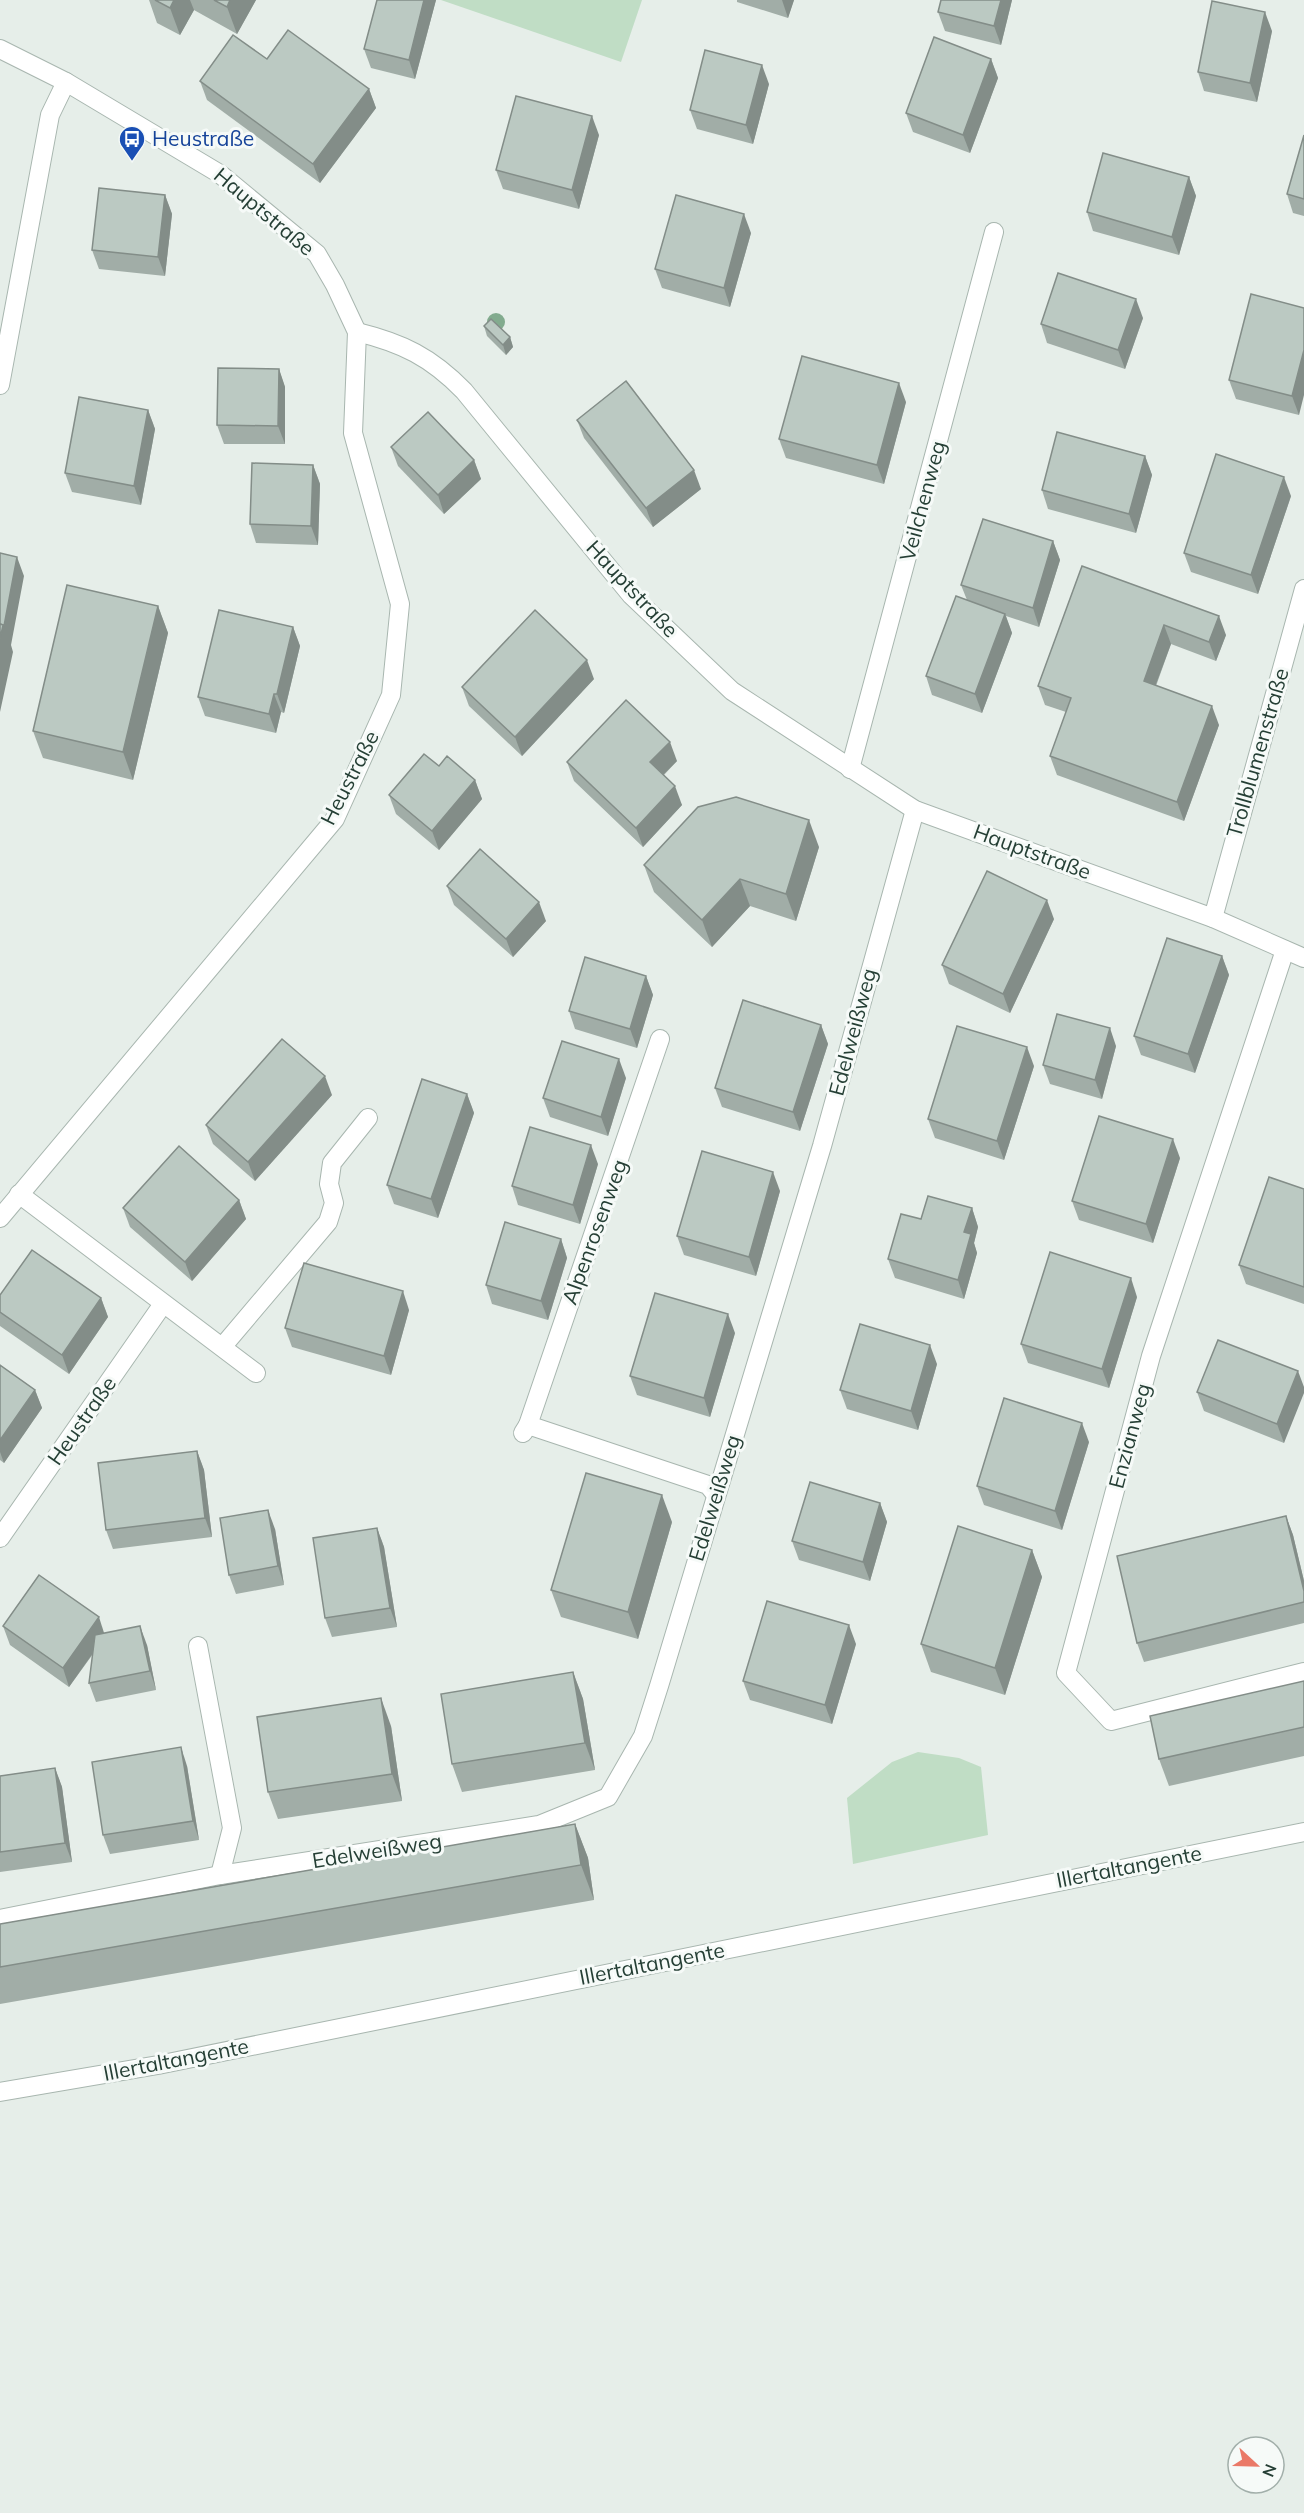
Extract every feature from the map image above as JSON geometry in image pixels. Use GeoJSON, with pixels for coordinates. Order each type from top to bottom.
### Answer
{"type":"FeatureCollection","features":[{"type":"Feature","properties":{"kind":"street","name":"Hauptstraße"},"geometry":{"type":"LineString","coordinates":[[0,49],[66,82],[220,174],[317,254],[335,285],[357,332],[393,341],[443,369],[464,391],[631,595],[732,691],[915,810],[1213,918],[1304,958]]}},
{"type":"Feature","properties":{"kind":"street"},"geometry":{"type":"LineString","coordinates":[[0,385],[50,115],[66,82]]}},
{"type":"Feature","properties":{"kind":"street","name":"Veilchenweg"},"geometry":{"type":"LineString","coordinates":[[850,769],[994,232]]}},
{"type":"Feature","properties":{"kind":"street","name":"Heustraße"},"geometry":{"type":"LineString","coordinates":[[0,1218],[334,819],[391,695],[400,604],[353,433],[357,332]]}},
{"type":"Feature","properties":{"kind":"street","name":"Trollblumenstraße"},"geometry":{"type":"LineString","coordinates":[[1213,918],[1304,589]]}},
{"type":"Feature","properties":{"kind":"street","name":"Edelweißweg"},"geometry":{"type":"LineString","coordinates":[[0,1919],[220,1875],[539,1825],[608,1797],[643,1736],[822,1146],[915,810]]}},
{"type":"Feature","properties":{"kind":"street","name":"Enzianweg"},"geometry":{"type":"LineString","coordinates":[[1285,950],[1151,1356],[1066,1673],[1111,1721],[1304,1672]]}},
{"type":"Feature","properties":{"kind":"street","name":"Alpenrosenweg"},"geometry":{"type":"LineString","coordinates":[[660,1039],[525,1429],[708,1485],[716,1495]]}},
{"type":"Feature","properties":{"kind":"street"},"geometry":{"type":"LineString","coordinates":[[223,1346],[328,1222],[334,1203],[329,1184],[332,1163],[368,1118]]}},
{"type":"Feature","properties":{"kind":"street"},"geometry":{"type":"LineString","coordinates":[[19,1194],[256,1373]]}},
{"type":"Feature","properties":{"kind":"street","name":"Heustraße"},"geometry":{"type":"LineString","coordinates":[[0,1539],[163,1304]]}},
{"type":"Feature","properties":{"kind":"street"},"geometry":{"type":"LineString","coordinates":[[198,1646],[232,1828],[220,1875]]}},
{"type":"Feature","properties":{"kind":"street","name":"Illertaltangente"},"geometry":{"type":"LineString","coordinates":[[0,2092],[158,2065],[1304,1832]]}},
{"type":"Feature","properties":{"kind":"green space"},"geometry":{"type":"Polygon","coordinates":[[[441,0],[642,0],[621,62],[441,0]]]}},
{"type":"Feature","properties":{"kind":"green space"},"geometry":{"type":"Polygon","coordinates":[[[918,1752],[959,1758],[981,1767],[988,1835],[853,1864],[847,1798],[892,1762],[918,1752]]]}},
{"type":"Feature","properties":{"kind":"building"},"geometry":{"type":"Polygon","coordinates":[[[155,0],[174,0],[170,8],[155,0]]]}},
{"type":"Feature","properties":{"kind":"building"},"geometry":{"type":"Polygon","coordinates":[[[214,0],[230,0],[227,7],[214,0]]]}},
{"type":"Feature","properties":{"kind":"building"},"geometry":{"type":"Polygon","coordinates":[[[377,0],[424,0],[409,60],[364,49],[377,0]]]}},
{"type":"Feature","properties":{"kind":"building"},"geometry":{"type":"Polygon","coordinates":[[[941,0],[1001,0],[994,26],[938,12],[941,0]]]}},
{"type":"Feature","properties":{"kind":"building"},"geometry":{"type":"Polygon","coordinates":[[[1212,1],[1265,12],[1250,83],[1198,72],[1212,1]]]}},
{"type":"Feature","properties":{"kind":"building"},"geometry":{"type":"Polygon","coordinates":[[[288,30],[369,89],[313,164],[200,81],[233,35],[267,59],[288,30]]]}},
{"type":"Feature","properties":{"kind":"building"},"geometry":{"type":"Polygon","coordinates":[[[934,37],[991,59],[963,135],[906,113],[934,37]]]}},
{"type":"Feature","properties":{"kind":"building"},"geometry":{"type":"Polygon","coordinates":[[[705,50],[762,65],[746,125],[690,110],[705,50]]]}},
{"type":"Feature","properties":{"kind":"building"},"geometry":{"type":"Polygon","coordinates":[[[516,96],[592,116],[572,190],[496,170],[516,96]]]}},
{"type":"Feature","properties":{"kind":"building"},"geometry":{"type":"Polygon","coordinates":[[[1304,135],[1304,199],[1287,194],[1304,135]]]}},
{"type":"Feature","properties":{"kind":"building"},"geometry":{"type":"Polygon","coordinates":[[[1103,153],[1189,177],[1172,237],[1087,212],[1103,153]]]}},
{"type":"Feature","properties":{"kind":"building"},"geometry":{"type":"Polygon","coordinates":[[[99,188],[165,195],[158,257],[92,250],[99,188]]]}},
{"type":"Feature","properties":{"kind":"building"},"geometry":{"type":"Polygon","coordinates":[[[676,195],[744,214],[724,288],[655,269],[676,195]]]}},
{"type":"Feature","properties":{"kind":"building"},"geometry":{"type":"Polygon","coordinates":[[[1058,273],[1136,299],[1118,350],[1041,324],[1058,273]]]}},
{"type":"Feature","properties":{"kind":"building"},"geometry":{"type":"Polygon","coordinates":[[[1251,294],[1304,308],[1304,350],[1292,396],[1229,380],[1251,294]]]}},
{"type":"Feature","properties":{"kind":"building"},"geometry":{"type":"Polygon","coordinates":[[[491,319],[510,337],[503,345],[484,326],[491,319]]]}},
{"type":"Feature","properties":{"kind":"building"},"geometry":{"type":"Polygon","coordinates":[[[802,356],[899,383],[877,465],[779,439],[802,356]]]}},
{"type":"Feature","properties":{"kind":"building"},"geometry":{"type":"Polygon","coordinates":[[[218,368],[279,369],[278,426],[217,425],[218,368]]]}},
{"type":"Feature","properties":{"kind":"building"},"geometry":{"type":"Polygon","coordinates":[[[626,381],[694,470],[646,508],[577,420],[626,381]]]}},
{"type":"Feature","properties":{"kind":"building"},"geometry":{"type":"Polygon","coordinates":[[[79,397],[148,410],[134,486],[65,473],[79,397]]]}},
{"type":"Feature","properties":{"kind":"building"},"geometry":{"type":"Polygon","coordinates":[[[428,412],[474,460],[438,495],[391,447],[428,412]]]}},
{"type":"Feature","properties":{"kind":"building"},"geometry":{"type":"Polygon","coordinates":[[[1057,432],[1145,456],[1129,514],[1042,490],[1057,432]]]}},
{"type":"Feature","properties":{"kind":"building"},"geometry":{"type":"Polygon","coordinates":[[[1216,454],[1284,477],[1251,575],[1184,553],[1216,454]]]}},
{"type":"Feature","properties":{"kind":"building"},"geometry":{"type":"Polygon","coordinates":[[[252,463],[313,465],[311,526],[250,524],[252,463]]]}},
{"type":"Feature","properties":{"kind":"building"},"geometry":{"type":"Polygon","coordinates":[[[983,519],[1053,541],[1033,608],[961,585],[983,519]]]}},
{"type":"Feature","properties":{"kind":"building"},"geometry":{"type":"Polygon","coordinates":[[[0,553],[17,557],[4,626],[0,624],[0,553]]]}},
{"type":"Feature","properties":{"kind":"building"},"geometry":{"type":"Polygon","coordinates":[[[1082,566],[1219,616],[1209,642],[1164,625],[1144,681],[1212,706],[1177,802],[1050,756],[1071,698],[1038,686],[1082,566]]]}},
{"type":"Feature","properties":{"kind":"building"},"geometry":{"type":"Polygon","coordinates":[[[67,585],[158,606],[123,752],[33,731],[67,585]]]}},
{"type":"Feature","properties":{"kind":"building"},"geometry":{"type":"Polygon","coordinates":[[[956,596],[1005,614],[975,694],[926,676],[956,596]]]}},
{"type":"Feature","properties":{"kind":"building"},"geometry":{"type":"Polygon","coordinates":[[[219,610],[293,627],[277,694],[274,694],[269,714],[198,697],[219,610]]]}},
{"type":"Feature","properties":{"kind":"building"},"geometry":{"type":"Polygon","coordinates":[[[535,610],[587,660],[515,737],[462,687],[535,610]]]}},
{"type":"Feature","properties":{"kind":"building"},"geometry":{"type":"Polygon","coordinates":[[[626,700],[670,742],[650,762],[675,786],[636,828],[567,762],[626,700]]]}},
{"type":"Feature","properties":{"kind":"building"},"geometry":{"type":"Polygon","coordinates":[[[424,754],[439,766],[447,756],[475,780],[432,831],[389,795],[424,754]]]}},
{"type":"Feature","properties":{"kind":"building"},"geometry":{"type":"Polygon","coordinates":[[[736,797],[809,820],[786,894],[740,879],[702,920],[644,865],[698,807],[736,797]]]}},
{"type":"Feature","properties":{"kind":"building"},"geometry":{"type":"Polygon","coordinates":[[[480,849],[539,902],[506,939],[447,886],[480,849]]]}},
{"type":"Feature","properties":{"kind":"building"},"geometry":{"type":"Polygon","coordinates":[[[987,871],[1047,900],[1003,994],[942,965],[987,871]]]}},
{"type":"Feature","properties":{"kind":"building"},"geometry":{"type":"Polygon","coordinates":[[[1167,938],[1222,956],[1188,1054],[1134,1036],[1167,938]]]}},
{"type":"Feature","properties":{"kind":"building"},"geometry":{"type":"Polygon","coordinates":[[[585,957],[646,976],[630,1029],[569,1011],[585,957]]]}},
{"type":"Feature","properties":{"kind":"building"},"geometry":{"type":"Polygon","coordinates":[[[743,1000],[821,1025],[793,1112],[715,1088],[743,1000]]]}},
{"type":"Feature","properties":{"kind":"building"},"geometry":{"type":"Polygon","coordinates":[[[1057,1014],[1110,1028],[1095,1080],[1043,1065],[1057,1014]]]}},
{"type":"Feature","properties":{"kind":"building"},"geometry":{"type":"Polygon","coordinates":[[[957,1026],[1027,1047],[997,1141],[928,1119],[957,1026]]]}},
{"type":"Feature","properties":{"kind":"building"},"geometry":{"type":"Polygon","coordinates":[[[282,1039],[325,1076],[248,1162],[206,1125],[282,1039]]]}},
{"type":"Feature","properties":{"kind":"building"},"geometry":{"type":"Polygon","coordinates":[[[562,1041],[619,1059],[601,1117],[543,1098],[562,1041]]]}},
{"type":"Feature","properties":{"kind":"building"},"geometry":{"type":"Polygon","coordinates":[[[422,1079],[467,1094],[431,1199],[387,1185],[422,1079]]]}},
{"type":"Feature","properties":{"kind":"building"},"geometry":{"type":"Polygon","coordinates":[[[1099,1116],[1173,1139],[1146,1224],[1072,1201],[1099,1116]]]}},
{"type":"Feature","properties":{"kind":"building"},"geometry":{"type":"Polygon","coordinates":[[[530,1127],[591,1145],[573,1205],[512,1186],[530,1127]]]}},
{"type":"Feature","properties":{"kind":"building"},"geometry":{"type":"Polygon","coordinates":[[[179,1146],[239,1200],[185,1262],[123,1208],[179,1146]]]}},
{"type":"Feature","properties":{"kind":"building"},"geometry":{"type":"Polygon","coordinates":[[[702,1151],[773,1172],[749,1257],[677,1236],[702,1151]]]}},
{"type":"Feature","properties":{"kind":"building"},"geometry":{"type":"Polygon","coordinates":[[[1269,1177],[1304,1189],[1304,1287],[1239,1265],[1269,1177]]]}},
{"type":"Feature","properties":{"kind":"building"},"geometry":{"type":"Polygon","coordinates":[[[928,1196],[972,1208],[964,1232],[971,1234],[958,1280],[888,1259],[901,1214],[921,1219],[928,1196]]]}},
{"type":"Feature","properties":{"kind":"building"},"geometry":{"type":"Polygon","coordinates":[[[505,1222],[561,1239],[541,1301],[486,1285],[505,1222]]]}},
{"type":"Feature","properties":{"kind":"building"},"geometry":{"type":"Polygon","coordinates":[[[32,1250],[101,1298],[62,1355],[0,1312],[0,1295],[32,1250]]]}},
{"type":"Feature","properties":{"kind":"building"},"geometry":{"type":"Polygon","coordinates":[[[1050,1252],[1131,1278],[1102,1369],[1021,1344],[1050,1252]]]}},
{"type":"Feature","properties":{"kind":"building"},"geometry":{"type":"Polygon","coordinates":[[[304,1263],[403,1291],[384,1356],[285,1328],[304,1263]]]}},
{"type":"Feature","properties":{"kind":"building"},"geometry":{"type":"Polygon","coordinates":[[[655,1293],[728,1314],[704,1398],[630,1376],[655,1293]]]}},
{"type":"Feature","properties":{"kind":"building"},"geometry":{"type":"Polygon","coordinates":[[[860,1324],[930,1345],[911,1411],[840,1390],[860,1324]]]}},
{"type":"Feature","properties":{"kind":"building"},"geometry":{"type":"Polygon","coordinates":[[[1218,1340],[1298,1371],[1277,1424],[1197,1392],[1218,1340]]]}},
{"type":"Feature","properties":{"kind":"building"},"geometry":{"type":"Polygon","coordinates":[[[0,1365],[35,1390],[0,1440],[0,1365]]]}},
{"type":"Feature","properties":{"kind":"building"},"geometry":{"type":"Polygon","coordinates":[[[1004,1398],[1082,1423],[1055,1511],[977,1486],[1004,1398]]]}},
{"type":"Feature","properties":{"kind":"building"},"geometry":{"type":"Polygon","coordinates":[[[197,1451],[205,1518],[106,1530],[98,1463],[197,1451]]]}},
{"type":"Feature","properties":{"kind":"building"},"geometry":{"type":"Polygon","coordinates":[[[586,1473],[662,1495],[628,1612],[551,1590],[586,1473]]]}},
{"type":"Feature","properties":{"kind":"building"},"geometry":{"type":"Polygon","coordinates":[[[810,1482],[880,1503],[863,1562],[792,1541],[810,1482]]]}},
{"type":"Feature","properties":{"kind":"building"},"geometry":{"type":"Polygon","coordinates":[[[268,1510],[278,1566],[229,1575],[220,1518],[268,1510]]]}},
{"type":"Feature","properties":{"kind":"building"},"geometry":{"type":"Polygon","coordinates":[[[1286,1516],[1304,1591],[1304,1602],[1137,1643],[1117,1556],[1286,1516]]]}},
{"type":"Feature","properties":{"kind":"building"},"geometry":{"type":"Polygon","coordinates":[[[958,1526],[1032,1550],[995,1668],[921,1644],[958,1526]]]}},
{"type":"Feature","properties":{"kind":"building"},"geometry":{"type":"Polygon","coordinates":[[[377,1528],[390,1608],[325,1618],[313,1538],[377,1528]]]}},
{"type":"Feature","properties":{"kind":"building"},"geometry":{"type":"Polygon","coordinates":[[[39,1575],[99,1617],[63,1668],[3,1626],[39,1575]]]}},
{"type":"Feature","properties":{"kind":"building"},"geometry":{"type":"Polygon","coordinates":[[[767,1601],[849,1625],[825,1705],[743,1681],[767,1601]]]}},
{"type":"Feature","properties":{"kind":"building"},"geometry":{"type":"Polygon","coordinates":[[[140,1626],[150,1671],[89,1683],[95,1635],[140,1626]]]}},
{"type":"Feature","properties":{"kind":"building"},"geometry":{"type":"Polygon","coordinates":[[[573,1672],[585,1743],[452,1764],[441,1694],[573,1672]]]}},
{"type":"Feature","properties":{"kind":"building"},"geometry":{"type":"Polygon","coordinates":[[[1304,1681],[1304,1727],[1159,1759],[1150,1716],[1304,1681]]]}},
{"type":"Feature","properties":{"kind":"building"},"geometry":{"type":"Polygon","coordinates":[[[381,1698],[392,1774],[268,1792],[257,1717],[381,1698]]]}},
{"type":"Feature","properties":{"kind":"building"},"geometry":{"type":"Polygon","coordinates":[[[181,1747],[193,1821],[103,1835],[92,1762],[181,1747]]]}},
{"type":"Feature","properties":{"kind":"building"},"geometry":{"type":"Polygon","coordinates":[[[55,1768],[65,1843],[0,1852],[0,1776],[55,1768]]]}},
{"type":"Feature","properties":{"kind":"building"},"geometry":{"type":"Polygon","coordinates":[[[575,1824],[581,1865],[0,1967],[0,1924],[575,1824]]]}},
{"type":"Feature","properties":{"kind":"place","name":"Heustraße"},"geometry":{"type":"Point","coordinates":[132,162]}}]}
